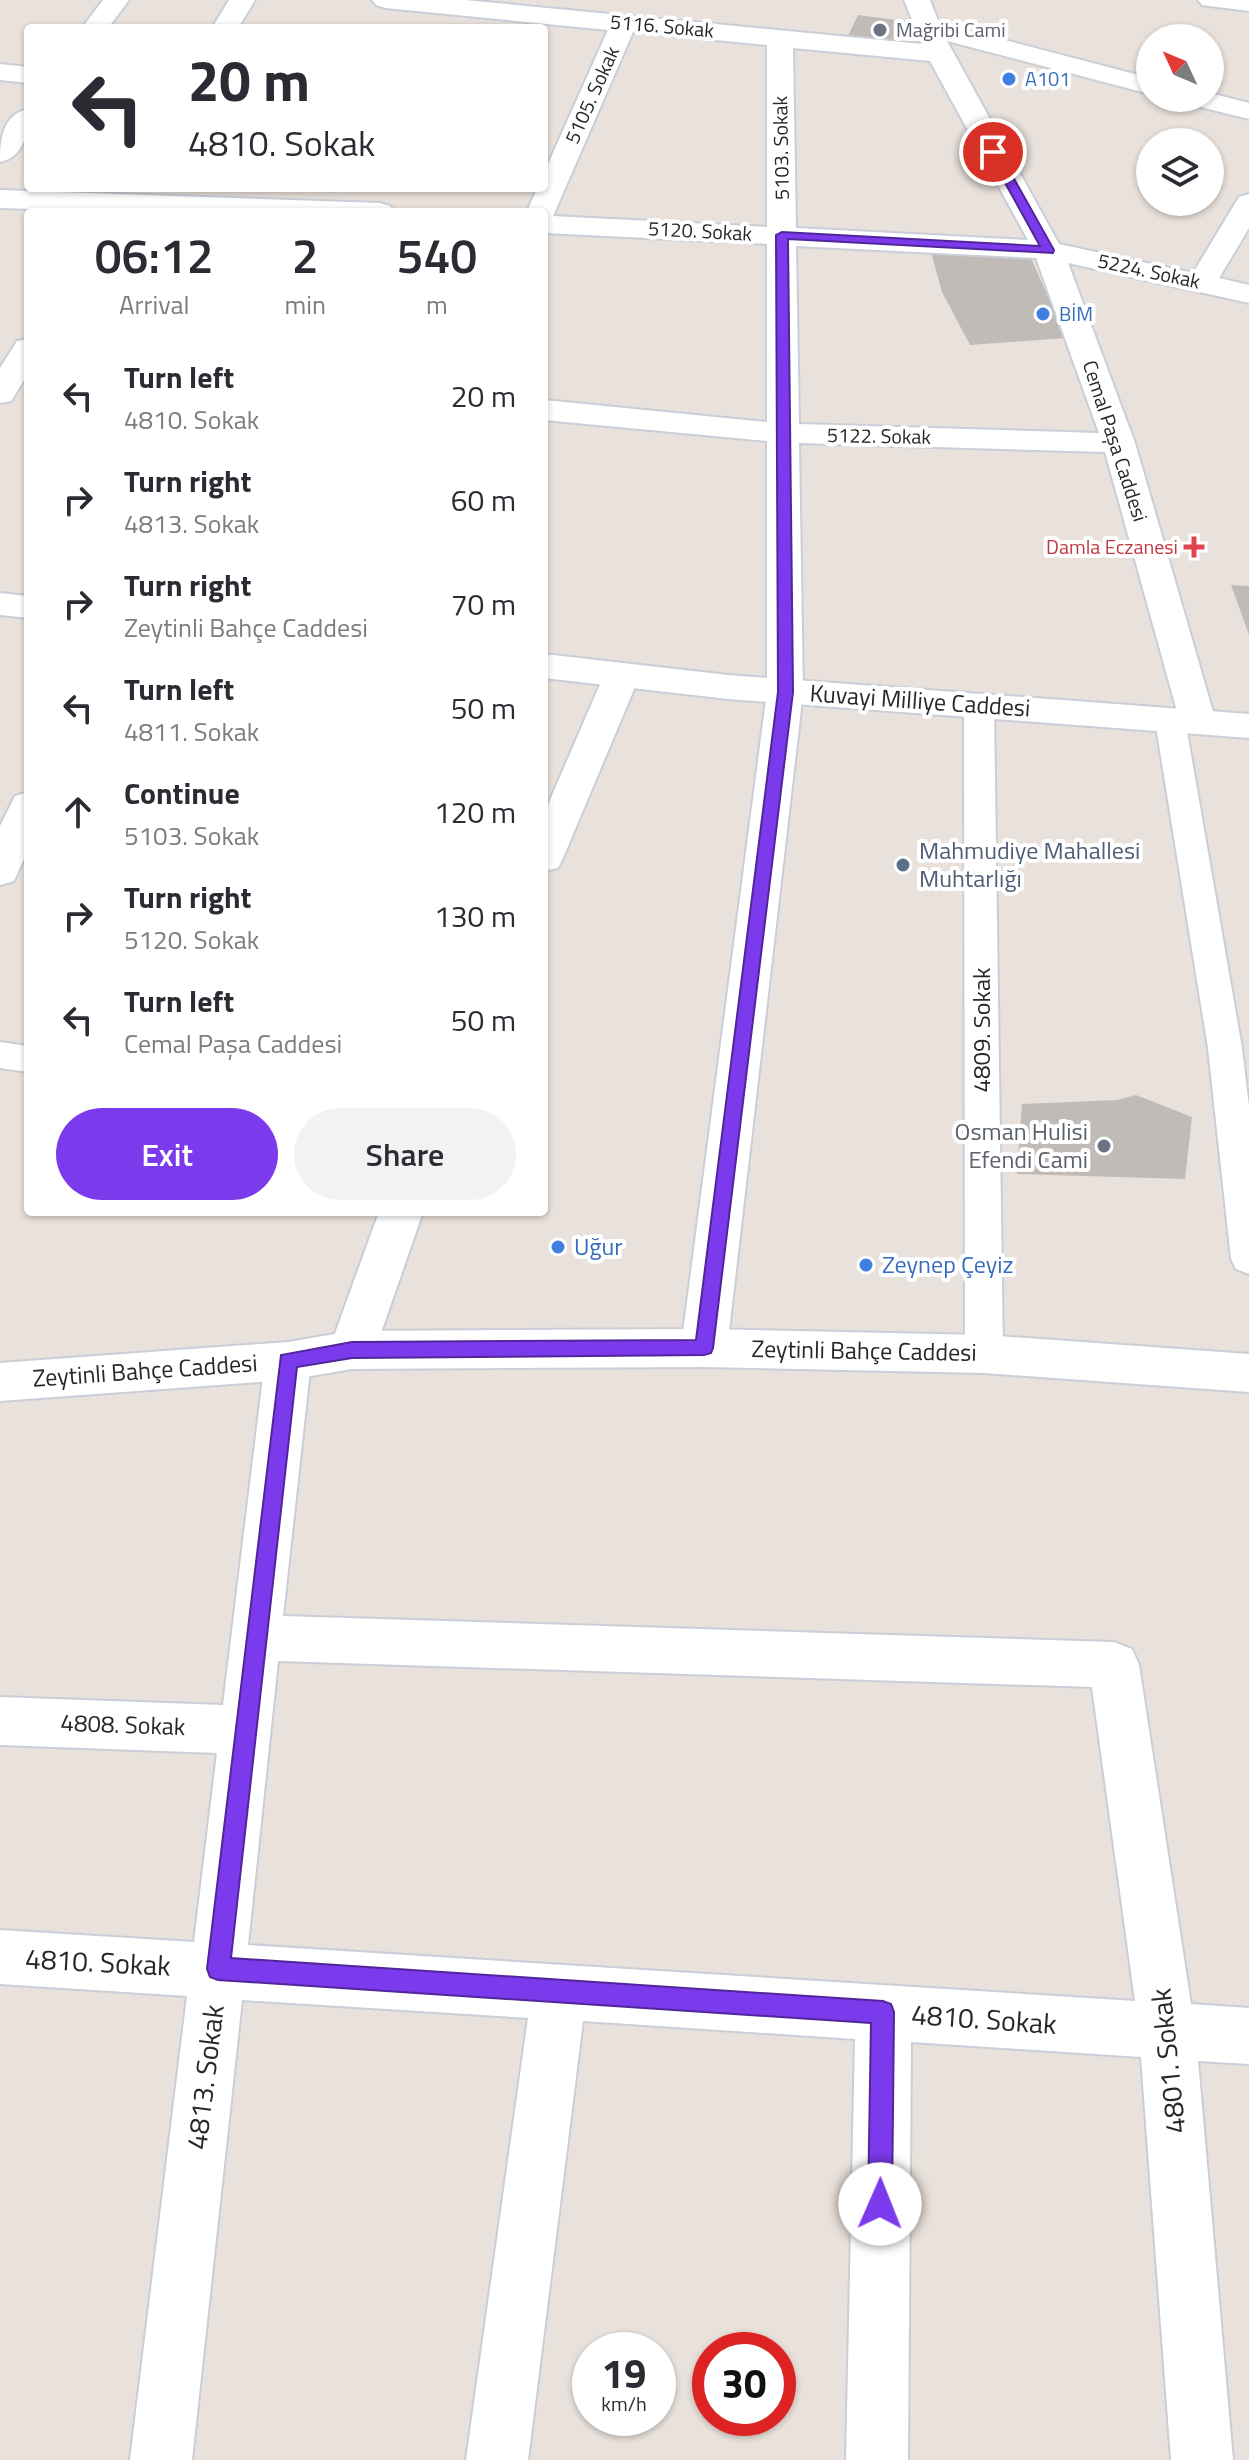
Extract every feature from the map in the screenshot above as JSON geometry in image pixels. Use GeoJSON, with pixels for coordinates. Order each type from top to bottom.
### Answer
{"type":"FeatureCollection","features":[{"type":"Feature","properties":{"kind":"street"},"geometry":{"type":"LineString","coordinates":[[98,24],[116,0]]}},
{"type":"Feature","properties":{"kind":"street"},"geometry":{"type":"LineString","coordinates":[[227,24],[242,0]]}},
{"type":"Feature","properties":{"kind":"street","name":"5116. Sokak"},"geometry":{"type":"LineString","coordinates":[[385,0],[780,37],[928,28],[1136,82]]}},
{"type":"Feature","properties":{"kind":"street"},"geometry":{"type":"LineString","coordinates":[[1211,0],[1249,3]]}},
{"type":"Feature","properties":{"kind":"street"},"geometry":{"type":"LineString","coordinates":[[420,24],[432,2]]}},
{"type":"Feature","properties":{"kind":"street","name":"5105. Sokak"},"geometry":{"type":"LineString","coordinates":[[543,208],[624,22]]}},
{"type":"Feature","properties":{"kind":"street","name":"Cemal Paşa Caddesi"},"geometry":{"type":"LineString","coordinates":[[928,28],[1048,250],[1119,443],[1184,721]]}},
{"type":"Feature","properties":{"kind":"street","name":"5103. Sokak"},"geometry":{"type":"LineString","coordinates":[[704,1348],[785,692],[780,37]]}},
{"type":"Feature","properties":{"kind":"street"},"geometry":{"type":"LineString","coordinates":[[0,72],[24,75]]}},
{"type":"Feature","properties":{"kind":"street"},"geometry":{"type":"LineString","coordinates":[[1224,105],[1249,111]]}},
{"type":"Feature","properties":{"kind":"street"},"geometry":{"type":"LineString","coordinates":[[0,154],[24,122]]}},
{"type":"Feature","properties":{"kind":"street"},"geometry":{"type":"LineString","coordinates":[[0,199],[329,203],[357,208]]}},
{"type":"Feature","properties":{"kind":"street"},"geometry":{"type":"LineString","coordinates":[[1202,282],[1249,203]]}},
{"type":"Feature","properties":{"kind":"street","name":"5120. Sokak"},"geometry":{"type":"LineString","coordinates":[[548,224],[1048,250]]}},
{"type":"Feature","properties":{"kind":"street","name":"5224. Sokak"},"geometry":{"type":"LineString","coordinates":[[1048,250],[1249,294]]}},
{"type":"Feature","properties":{"kind":"street","name":"5122. Sokak"},"geometry":{"type":"LineString","coordinates":[[548,410],[783,433],[1119,443]]}},
{"type":"Feature","properties":{"kind":"street"},"geometry":{"type":"LineString","coordinates":[[0,604],[24,607]]}},
{"type":"Feature","properties":{"kind":"street","name":"Kuvayi Milliye Caddesi"},"geometry":{"type":"LineString","coordinates":[[548,666],[785,692],[1249,726]]}},
{"type":"Feature","properties":{"kind":"street"},"geometry":{"type":"LineString","coordinates":[[548,838],[553,814],[622,675]]}},
{"type":"Feature","properties":{"kind":"street","name":"4809. Sokak"},"geometry":{"type":"LineString","coordinates":[[979,706],[984,1354]]}},
{"type":"Feature","properties":{"kind":"street"},"geometry":{"type":"LineString","coordinates":[[1184,721],[1249,1259]]}},
{"type":"Feature","properties":{"kind":"street"},"geometry":{"type":"LineString","coordinates":[[0,871],[24,814]]}},
{"type":"Feature","properties":{"kind":"street"},"geometry":{"type":"LineString","coordinates":[[0,1055],[24,1058]]}},
{"type":"Feature","properties":{"kind":"street"},"geometry":{"type":"LineString","coordinates":[[352,1350],[400,1216]]}},
{"type":"Feature","properties":{"kind":"street","name":"Zeytinli Bahçe Caddesi"},"geometry":{"type":"LineString","coordinates":[[0,1382],[288,1361],[352,1350],[704,1348],[984,1354],[1249,1373]]}},
{"type":"Feature","properties":{"kind":"street","name":"4813. Sokak"},"geometry":{"type":"LineString","coordinates":[[161,2460],[288,1361]]}},
{"type":"Feature","properties":{"kind":"street","name":"4801. Sokak"},"geometry":{"type":"LineString","coordinates":[[257,1638],[1114,1665],[1167,2031],[1202,2460]]}},
{"type":"Feature","properties":{"kind":"street","name":"4808. Sokak"},"geometry":{"type":"LineString","coordinates":[[0,1721],[247,1730]]}},
{"type":"Feature","properties":{"kind":"street","name":"4810. Sokak"},"geometry":{"type":"LineString","coordinates":[[0,1957],[1249,2036]]}},
{"type":"Feature","properties":{"kind":"street"},"geometry":{"type":"LineString","coordinates":[[497,2460],[559,1991]]}},
{"type":"Feature","properties":{"kind":"street"},"geometry":{"type":"LineString","coordinates":[[877,2460],[883,2012]]}},
{"type":"Feature","properties":{"kind":"building","name":"Mağribi Cami"},"geometry":{"type":"Polygon","coordinates":[[[858,15],[912,22],[902,45],[847,38],[858,15]]]}},
{"type":"Feature","properties":{"kind":"building"},"geometry":{"type":"Polygon","coordinates":[[[931,252],[1031,258],[1066,338],[970,345],[942,292],[931,252]]]}},
{"type":"Feature","properties":{"kind":"building"},"geometry":{"type":"Polygon","coordinates":[[[1231,585],[1249,586],[1249,635],[1231,585]]]}},
{"type":"Feature","properties":{"kind":"building","name":"Osman Hulisi Efendi Cami"},"geometry":{"type":"Polygon","coordinates":[[[1136,1095],[1192,1117],[1185,1179],[1017,1174],[1022,1104],[1117,1100],[1136,1095]]]}},
{"type":"Feature","properties":{"kind":"place","name":"Mağribi Cami"},"geometry":{"type":"Point","coordinates":[880,30]}},
{"type":"Feature","properties":{"kind":"place","name":"A101"},"geometry":{"type":"Point","coordinates":[1009,79]}},
{"type":"Feature","properties":{"kind":"place","name":"BİM"},"geometry":{"type":"Point","coordinates":[1043,314]}},
{"type":"Feature","properties":{"kind":"place","name":"Damla Eczanesi"},"geometry":{"type":"Point","coordinates":[1194,547]}},
{"type":"Feature","properties":{"kind":"place","name":"Mahmudiye Mahallesi Muhtarlığı"},"geometry":{"type":"Point","coordinates":[903,865]}},
{"type":"Feature","properties":{"kind":"place","name":"Osman Hulisi Efendi Cami"},"geometry":{"type":"Point","coordinates":[1104,1146]}},
{"type":"Feature","properties":{"kind":"place","name":"Uğur"},"geometry":{"type":"Point","coordinates":[558,1247]}},
{"type":"Feature","properties":{"kind":"place","name":"Zeynep Çeyiz"},"geometry":{"type":"Point","coordinates":[866,1265]}},
{"type":"Feature","properties":{"kind":"route"},"geometry":{"type":"LineString","coordinates":[[880,2204],[883,2012],[218,1969],[288,1361],[352,1350],[704,1348],[785,692],[782,235],[1048,250],[993,152]]}}]}
